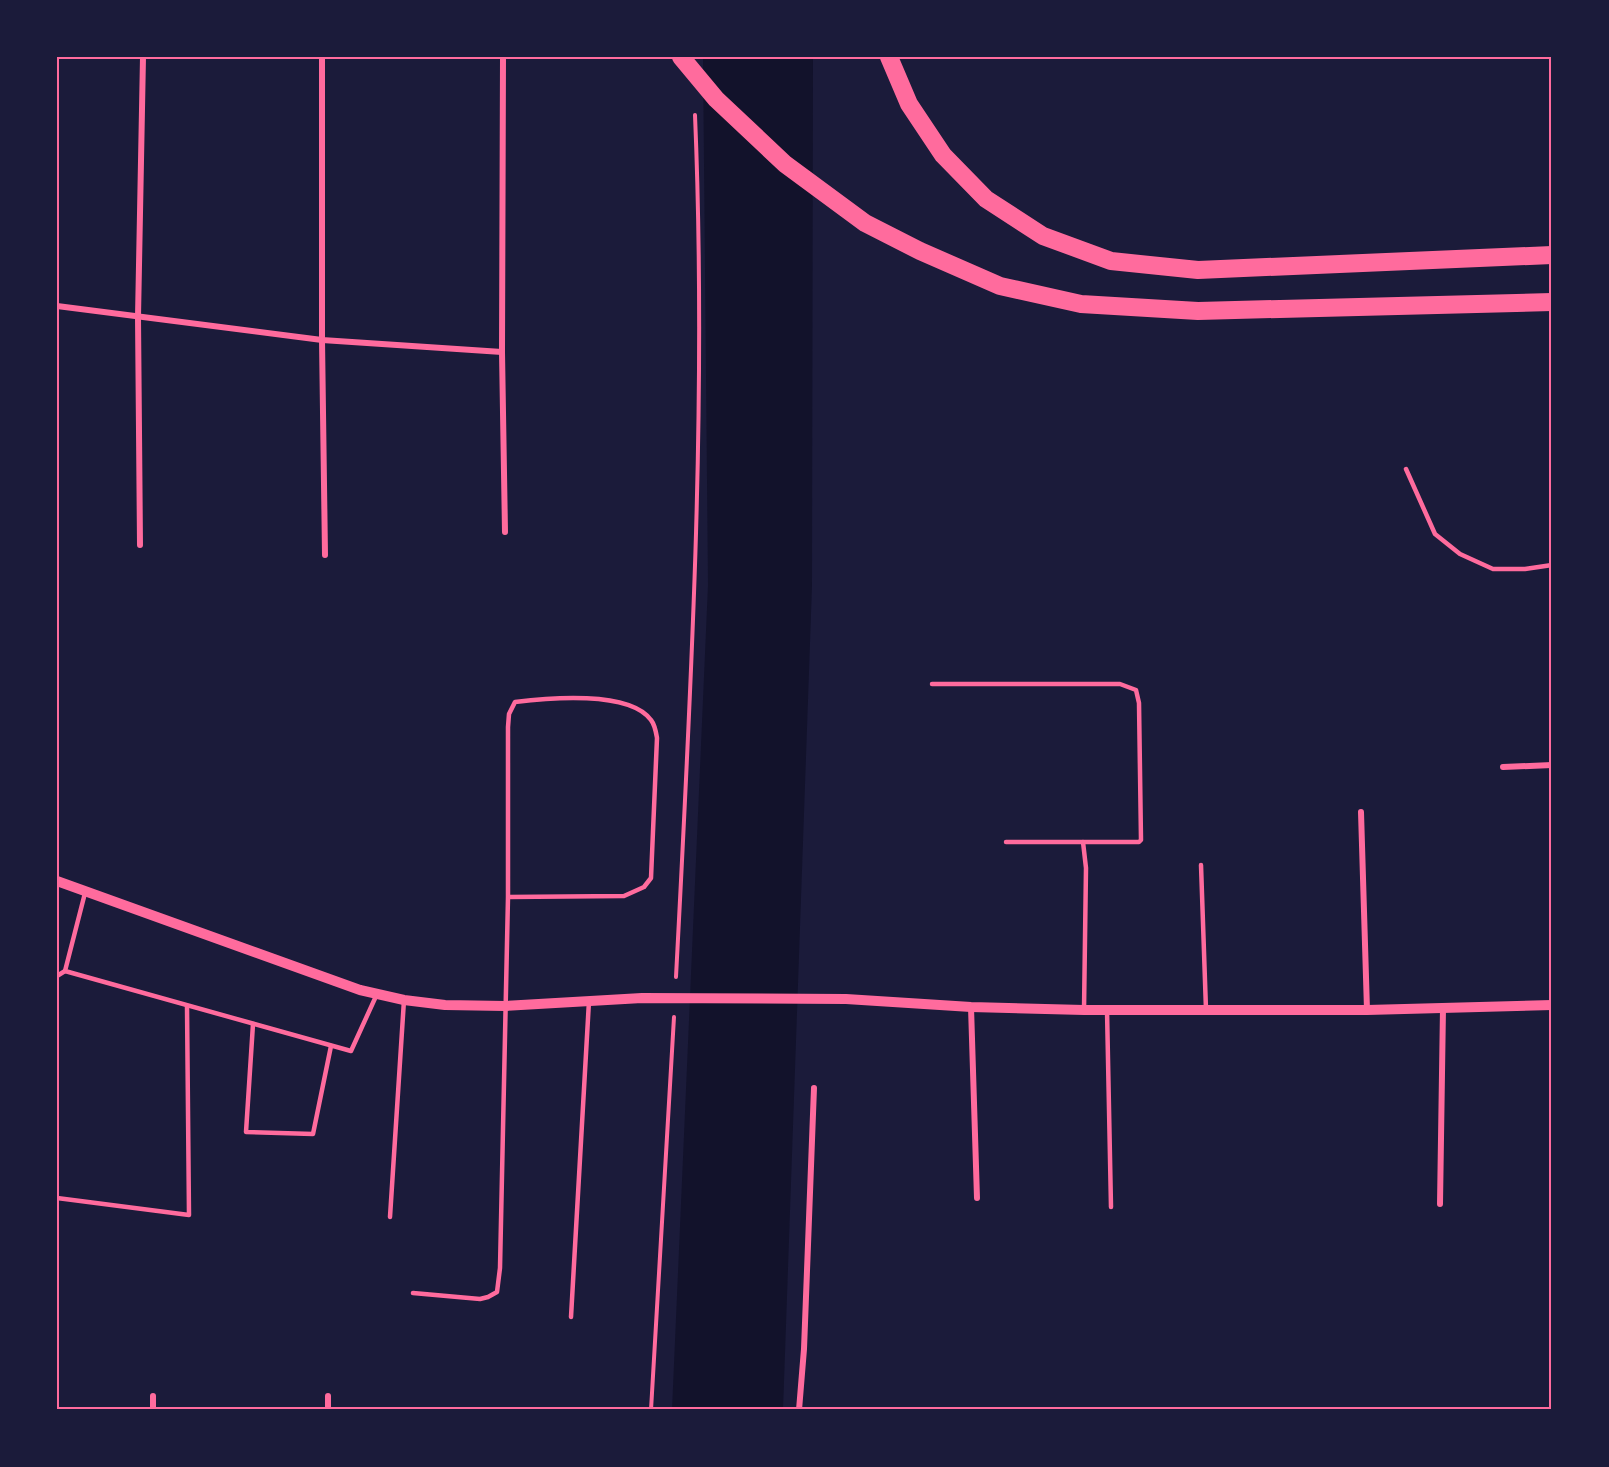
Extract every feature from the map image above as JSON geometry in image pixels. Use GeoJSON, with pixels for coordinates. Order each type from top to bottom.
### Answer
{"type":"FeatureCollection","features":[{"type":"Feature","properties":{"kind":"highway"},"geometry":{"type":"LineString","coordinates":[[681,57],[716,99],[785,164],[865,223],[920,251],[1000,286],[1081,304],[1198,311],[1552,303]]}},
{"type":"Feature","properties":{"kind":"highway"},"geometry":{"type":"LineString","coordinates":[[889,57],[909,104],[943,155],[986,199],[1043,236],[1111,261],[1198,270],[1552,255]]}},
{"type":"Feature","properties":{"kind":"street"},"geometry":{"type":"LineString","coordinates":[[140,545],[138,317],[142,57]]}},
{"type":"Feature","properties":{"kind":"street"},"geometry":{"type":"LineString","coordinates":[[322,57],[325,555]]}},
{"type":"Feature","properties":{"kind":"street"},"geometry":{"type":"LineString","coordinates":[[503,57],[502,352],[505,532]]}},
{"type":"Feature","properties":{"kind":"street"},"geometry":{"type":"LineString","coordinates":[[57,306],[322,340],[502,352]]}},
{"type":"Feature","properties":{"kind":"street"},"geometry":{"type":"LineString","coordinates":[[1503,767],[1552,765]]}},
{"type":"Feature","properties":{"kind":"street"},"geometry":{"type":"LineString","coordinates":[[1361,812],[1367,1010]]}},
{"type":"Feature","properties":{"kind":"street"},"geometry":{"type":"LineString","coordinates":[[57,881],[360,990],[404,1000],[445,1005],[505,1006],[642,998],[846,999],[971,1007],[1084,1010],[1367,1010],[1552,1005]]}},
{"type":"Feature","properties":{"kind":"street"},"geometry":{"type":"LineString","coordinates":[[971,1007],[977,1198]]}},
{"type":"Feature","properties":{"kind":"street"},"geometry":{"type":"LineString","coordinates":[[1440,1204],[1443,1008]]}},
{"type":"Feature","properties":{"kind":"street"},"geometry":{"type":"LineString","coordinates":[[800,1410],[814,1088]]}},
{"type":"Feature","properties":{"kind":"street"},"geometry":{"type":"LineString","coordinates":[[153,1396],[153,1410]]}},
{"type":"Feature","properties":{"kind":"street"},"geometry":{"type":"LineString","coordinates":[[328,1396],[328,1410]]}},
{"type":"Feature","properties":{"kind":"lane"},"geometry":{"type":"LineString","coordinates":[[1406,469],[1436,534],[1460,554],[1493,569],[1526,569],[1552,565]]}},
{"type":"Feature","properties":{"kind":"lane"},"geometry":{"type":"LineString","coordinates":[[932,684],[1120,684],[1136,690],[1139,703],[1141,840],[1139,842],[1006,842]]}},
{"type":"Feature","properties":{"kind":"lane"},"geometry":{"type":"LineString","coordinates":[[413,1293],[480,1299],[488,1298],[497,1292],[500,1268],[508,897],[507,727],[509,714],[515,702],[550,698],[609,700],[633,708],[650,718],[657,738],[651,878],[644,887],[618,897],[508,897]]}},
{"type":"Feature","properties":{"kind":"lane"},"geometry":{"type":"LineString","coordinates":[[1083,842],[1086,868],[1084,1010]]}},
{"type":"Feature","properties":{"kind":"lane"},"geometry":{"type":"LineString","coordinates":[[1201,865],[1206,1010]]}},
{"type":"Feature","properties":{"kind":"lane"},"geometry":{"type":"LineString","coordinates":[[65,972],[85,891]]}},
{"type":"Feature","properties":{"kind":"lane"},"geometry":{"type":"LineString","coordinates":[[57,976],[65,972],[351,1051],[377,994]]}},
{"type":"Feature","properties":{"kind":"lane"},"geometry":{"type":"LineString","coordinates":[[390,1217],[404,1000]]}},
{"type":"Feature","properties":{"kind":"lane"},"geometry":{"type":"LineString","coordinates":[[571,1317],[589,1001]]}},
{"type":"Feature","properties":{"kind":"lane"},"geometry":{"type":"LineString","coordinates":[[57,1198],[189,1215],[187,1006]]}},
{"type":"Feature","properties":{"kind":"lane"},"geometry":{"type":"LineString","coordinates":[[1107,1010],[1111,1207]]}},
{"type":"Feature","properties":{"kind":"lane"},"geometry":{"type":"LineString","coordinates":[[253,1024],[246,1132],[313,1134],[331,1046]]}},
{"type":"Feature","properties":{"kind":"path"},"geometry":{"type":"LineString","coordinates":[[675,982],[688,750],[696,523],[700,224],[695,105]]}},
{"type":"Feature","properties":{"kind":"path"},"geometry":{"type":"LineString","coordinates":[[651,1410],[674,1006]]}},
{"type":"Feature","properties":{"kind":"shaded area"},"geometry":{"type":"Polygon","coordinates":[[[703,57],[813,57],[812,586],[783,1410],[672,1410],[708,585],[703,57]]]}}]}
